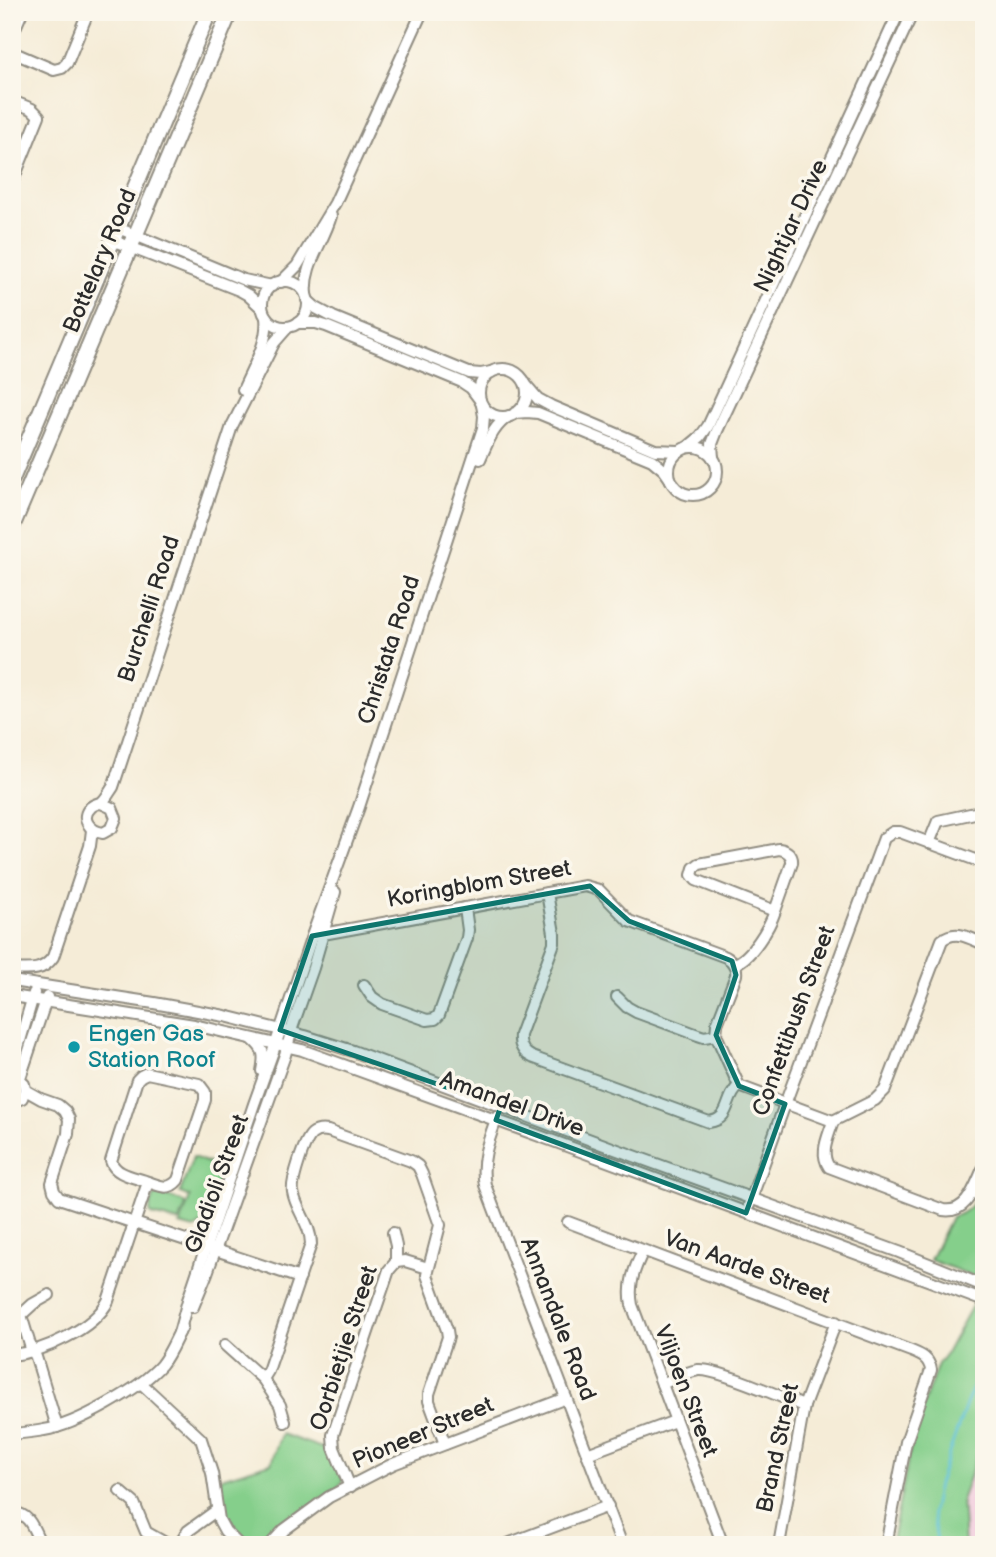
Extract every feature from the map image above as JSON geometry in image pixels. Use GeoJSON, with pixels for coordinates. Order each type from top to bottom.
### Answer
{"type":"FeatureCollection","features":[{"type":"Feature","properties":{"kind":"main road","name":"Bottelary Road"},"geometry":{"type":"LineString","coordinates":[[12,479],[209,12]]}},
{"type":"Feature","properties":{"kind":"main road","name":"Bottelary Road"},"geometry":{"type":"LineString","coordinates":[[12,527],[230,12]]}},
{"type":"Feature","properties":{"kind":"street"},"geometry":{"type":"LineString","coordinates":[[12,35],[22,12]]}},
{"type":"Feature","properties":{"kind":"street"},"geometry":{"type":"LineString","coordinates":[[12,52],[54,70],[62,68],[67,63],[88,12]]}},
{"type":"Feature","properties":{"kind":"street"},"geometry":{"type":"LineString","coordinates":[[264,313],[265,293],[298,267],[335,203],[422,12]]}},
{"type":"Feature","properties":{"kind":"street","name":"Nightjar Drive"},"geometry":{"type":"LineString","coordinates":[[683,449],[701,437],[708,426],[899,12]]}},
{"type":"Feature","properties":{"kind":"street","name":"Nightjar Drive"},"geometry":{"type":"LineString","coordinates":[[713,458],[712,444],[717,431],[913,12]]}},
{"type":"Feature","properties":{"kind":"street"},"geometry":{"type":"LineString","coordinates":[[12,100],[32,109],[39,116],[12,183]]}},
{"type":"Feature","properties":{"kind":"street"},"geometry":{"type":"LineString","coordinates":[[293,325],[305,315],[307,271],[322,242],[335,203]]}},
{"type":"Feature","properties":{"kind":"street"},"geometry":{"type":"LineString","coordinates":[[115,234],[244,280],[296,284],[316,308],[469,373],[511,370],[520,376],[538,399],[551,407],[655,450],[698,447],[704,449],[716,463],[716,475],[706,491],[695,495],[683,492],[652,460],[538,413],[494,415],[481,403],[471,388],[462,382],[326,326],[316,323],[278,326],[248,295],[133,241]]}},
{"type":"Feature","properties":{"kind":"street","name":"Burchelli Road"},"geometry":{"type":"LineString","coordinates":[[232,425],[234,412],[264,342],[264,313]]}},
{"type":"Feature","properties":{"kind":"street","name":"Burchelli Road"},"geometry":{"type":"LineString","coordinates":[[107,805],[232,425],[274,343],[293,325]]}},
{"type":"Feature","properties":{"kind":"street"},"geometry":{"type":"LineString","coordinates":[[481,403],[481,384],[491,372]]}},
{"type":"Feature","properties":{"kind":"street"},"geometry":{"type":"LineString","coordinates":[[513,414],[523,406],[526,385]]}},
{"type":"Feature","properties":{"kind":"street","name":"Christata Road"},"geometry":{"type":"LineString","coordinates":[[317,935],[483,428],[481,403]]}},
{"type":"Feature","properties":{"kind":"street","name":"Christata Road"},"geometry":{"type":"LineString","coordinates":[[458,507],[493,430],[513,414]]}},
{"type":"Feature","properties":{"kind":"street"},"geometry":{"type":"LineString","coordinates":[[671,480],[669,466],[672,459],[683,449]]}},
{"type":"Feature","properties":{"kind":"street","name":"Burchelli Road"},"geometry":{"type":"LineString","coordinates":[[107,805],[116,818],[112,828],[103,833],[92,830],[86,821],[88,811],[91,807],[107,805]]}},
{"type":"Feature","properties":{"kind":"street"},"geometry":{"type":"LineString","coordinates":[[984,811],[938,821],[929,843],[984,863]]}},
{"type":"Feature","properties":{"kind":"street"},"geometry":{"type":"LineString","coordinates":[[12,969],[37,969],[47,965],[53,957],[90,846],[92,830]]}},
{"type":"Feature","properties":{"kind":"street","name":"Confettibush Street"},"geometry":{"type":"LineString","coordinates":[[746,1213],[881,843],[887,836],[897,832],[929,843]]}},
{"type":"Feature","properties":{"kind":"street"},"geometry":{"type":"LineString","coordinates":[[775,911],[696,880],[692,875],[694,868],[699,864],[776,849],[785,850],[791,856],[792,863],[775,911],[767,930],[745,958],[734,964],[736,975],[717,1024],[716,1035],[738,1086],[834,1121]]}},
{"type":"Feature","properties":{"kind":"street","name":"Koringblom Street"},"geometry":{"type":"LineString","coordinates":[[317,935],[585,886],[595,888],[603,894],[629,921],[726,957],[734,964]]}},
{"type":"Feature","properties":{"kind":"street"},"geometry":{"type":"LineString","coordinates":[[547,893],[554,943],[520,1035],[520,1046],[525,1053],[709,1122],[717,1121],[723,1116],[734,1089],[738,1086]]}},
{"type":"Feature","properties":{"kind":"street"},"geometry":{"type":"LineString","coordinates":[[364,985],[382,1004],[425,1020],[435,1018],[439,1014],[467,938],[465,908]]}},
{"type":"Feature","properties":{"kind":"street"},"geometry":{"type":"LineString","coordinates":[[984,944],[956,934],[945,937],[940,943],[885,1090],[875,1100],[834,1121],[824,1150],[827,1164],[836,1170],[952,1211],[966,1203],[984,1167]]}},
{"type":"Feature","properties":{"kind":"street"},"geometry":{"type":"LineString","coordinates":[[282,1045],[285,1031],[313,968],[317,935]]}},
{"type":"Feature","properties":{"kind":"street","name":"Amandel Drive"},"geometry":{"type":"LineString","coordinates":[[12,981],[225,1016],[353,1051],[899,1252],[984,1286]]}},
{"type":"Feature","properties":{"kind":"street"},"geometry":{"type":"LineString","coordinates":[[12,1068],[36,984]]}},
{"type":"Feature","properties":{"kind":"street"},"geometry":{"type":"LineString","coordinates":[[50,986],[16,1076],[25,1085],[20,1096],[41,1099],[61,1108],[69,1119],[68,1134],[52,1183],[57,1196],[300,1278]]}},
{"type":"Feature","properties":{"kind":"street","name":"Amandel Drive"},"geometry":{"type":"LineString","coordinates":[[12,996],[194,1025],[282,1045],[365,1072],[984,1301]]}},
{"type":"Feature","properties":{"kind":"street"},"geometry":{"type":"LineString","coordinates":[[617,997],[633,1011],[704,1037],[716,1035]]}},
{"type":"Feature","properties":{"kind":"street"},"geometry":{"type":"LineString","coordinates":[[249,1037],[259,1045],[264,1054],[254,1104]]}},
{"type":"Feature","properties":{"kind":"street","name":"Gladioli Street"},"geometry":{"type":"LineString","coordinates":[[211,1248],[254,1104],[282,1045]]}},
{"type":"Feature","properties":{"kind":"street","name":"Gladioli Street"},"geometry":{"type":"LineString","coordinates":[[12,1434],[46,1430],[69,1423],[127,1393],[154,1372],[166,1358],[179,1333],[211,1248],[282,1045]]}},
{"type":"Feature","properties":{"kind":"street"},"geometry":{"type":"LineString","coordinates":[[143,1074],[150,1074],[199,1084],[205,1092],[205,1100],[178,1180],[168,1187],[148,1182],[117,1171],[111,1161],[137,1080],[143,1074]]}},
{"type":"Feature","properties":{"kind":"street","name":"Annandale Road"},"geometry":{"type":"LineString","coordinates":[[501,1106],[484,1161],[485,1185],[622,1545]]}},
{"type":"Feature","properties":{"kind":"street"},"geometry":{"type":"LineString","coordinates":[[263,1379],[310,1249],[311,1239],[292,1185],[307,1141],[316,1132],[324,1130],[407,1159],[418,1167],[427,1185],[440,1225],[428,1268],[428,1279],[448,1334],[429,1397],[430,1407],[445,1444]]}},
{"type":"Feature","properties":{"kind":"street"},"geometry":{"type":"LineString","coordinates":[[12,1355],[33,1351],[81,1329],[99,1315],[108,1301],[148,1182]]}},
{"type":"Feature","properties":{"kind":"street","name":"Van Aarde Street"},"geometry":{"type":"LineString","coordinates":[[568,1222],[911,1350],[925,1358],[931,1370],[906,1441],[886,1545]]}},
{"type":"Feature","properties":{"kind":"street","name":"Oorbietjie Street"},"geometry":{"type":"LineString","coordinates":[[393,1233],[397,1246],[396,1262]]}},
{"type":"Feature","properties":{"kind":"street","name":"Viljoen Street"},"geometry":{"type":"LineString","coordinates":[[643,1251],[632,1276],[632,1305],[723,1545]]}},
{"type":"Feature","properties":{"kind":"street","name":"Oorbietjie Street"},"geometry":{"type":"LineString","coordinates":[[349,1487],[333,1444],[333,1436],[388,1270],[396,1262],[405,1261],[428,1268]]}},
{"type":"Feature","properties":{"kind":"street"},"geometry":{"type":"LineString","coordinates":[[49,1295],[17,1312],[33,1351],[57,1427]]}},
{"type":"Feature","properties":{"kind":"street","name":"Brand Street"},"geometry":{"type":"LineString","coordinates":[[779,1545],[804,1405],[836,1322]]}},
{"type":"Feature","properties":{"kind":"street"},"geometry":{"type":"LineString","coordinates":[[225,1345],[263,1379],[280,1405],[285,1422]]}},
{"type":"Feature","properties":{"kind":"street"},"geometry":{"type":"LineString","coordinates":[[662,1384],[702,1370],[804,1405]]}},
{"type":"Feature","properties":{"kind":"street"},"geometry":{"type":"LineString","coordinates":[[141,1383],[201,1439],[213,1479],[216,1510],[222,1525],[239,1545]]}},
{"type":"Feature","properties":{"kind":"street","name":"Pioneer Street"},"geometry":{"type":"LineString","coordinates":[[270,1545],[324,1501],[400,1461],[566,1398]]}},
{"type":"Feature","properties":{"kind":"street"},"geometry":{"type":"LineString","coordinates":[[587,1454],[675,1421]]}},
{"type":"Feature","properties":{"kind":"street"},"geometry":{"type":"LineString","coordinates":[[120,1491],[135,1503],[146,1532],[169,1545]]}},
{"type":"Feature","properties":{"kind":"street"},"geometry":{"type":"LineString","coordinates":[[505,1545],[608,1506]]}},
{"type":"Feature","properties":{"kind":"street"},"geometry":{"type":"LineString","coordinates":[[179,1545],[188,1531],[216,1510]]}},
{"type":"Feature","properties":{"kind":"street"},"geometry":{"type":"LineString","coordinates":[[12,1513],[20,1513],[26,1517],[41,1545]]}},
{"type":"Feature","properties":{"kind":"highlighted area"},"geometry":{"type":"Polygon","coordinates":[[[590,886],[629,921],[732,961],[736,975],[716,1035],[739,1086],[785,1104],[746,1213],[496,1120],[501,1106],[280,1030],[312,936],[590,886]]]}},
{"type":"Feature","properties":{"kind":"shaded area"},"geometry":{"type":"Polygon","coordinates":[[[984,1434],[984,1545],[965,1545],[961,1498],[984,1434]]]}},
{"type":"Feature","properties":{"kind":"green space"},"geometry":{"type":"Polygon","coordinates":[[[193,1157],[222,1168],[202,1224],[194,1229],[180,1225],[190,1197],[180,1193],[193,1157]]]}},
{"type":"Feature","properties":{"kind":"green space"},"geometry":{"type":"Polygon","coordinates":[[[984,1181],[984,1280],[930,1260],[951,1217],[968,1208],[984,1181]]]}},
{"type":"Feature","properties":{"kind":"green space"},"geometry":{"type":"Polygon","coordinates":[[[159,1194],[184,1202],[186,1206],[179,1222],[152,1215],[150,1206],[154,1197],[159,1194]]]}},
{"type":"Feature","properties":{"kind":"green space"},"geometry":{"type":"Polygon","coordinates":[[[979,1293],[984,1295],[984,1434],[962,1498],[965,1545],[891,1545],[914,1430],[938,1364],[979,1293]]]}},
{"type":"Feature","properties":{"kind":"green space"},"geometry":{"type":"Polygon","coordinates":[[[281,1434],[322,1448],[330,1445],[343,1480],[339,1487],[273,1534],[264,1545],[245,1545],[224,1521],[218,1479],[271,1463],[281,1434]]]}},
{"type":"Feature","properties":{"kind":"waterway"},"geometry":{"type":"LineString","coordinates":[[938,1545],[932,1513],[938,1484],[984,1363]]}},
{"type":"Feature","properties":{"kind":"place","name":"Engen Gas Station Roof"},"geometry":{"type":"Point","coordinates":[74,1047]}}]}
